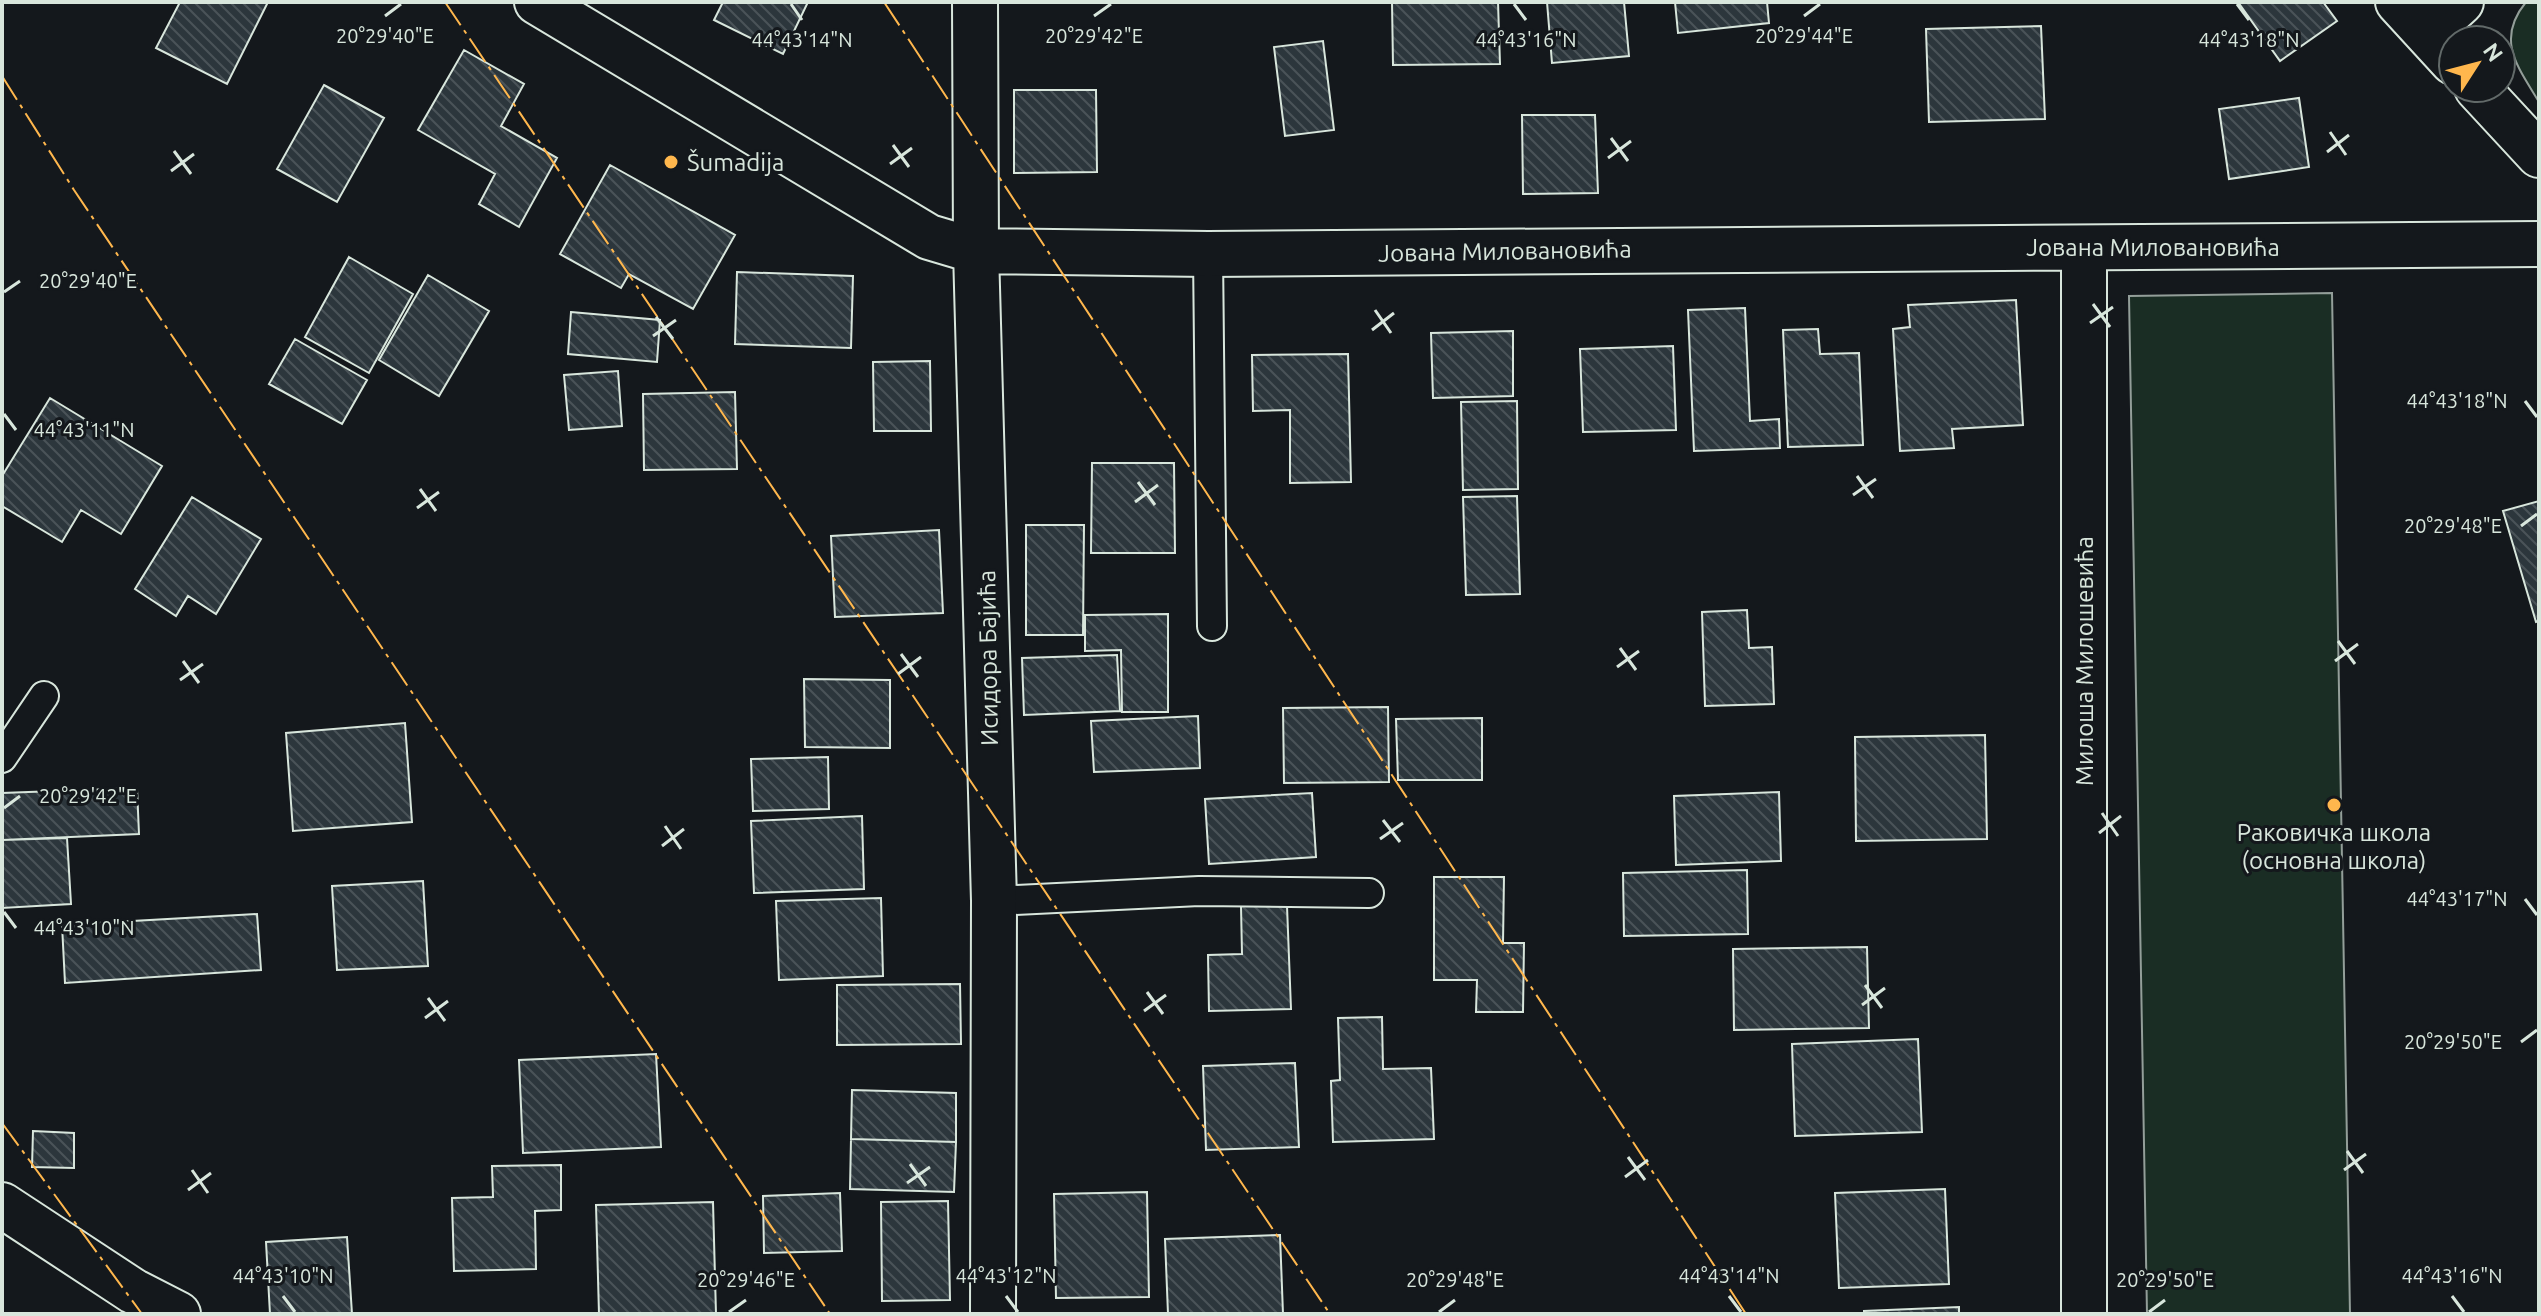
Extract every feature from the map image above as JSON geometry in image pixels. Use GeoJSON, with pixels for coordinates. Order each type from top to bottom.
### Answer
{"type":"FeatureCollection","features":[{"type":"Feature","properties":{"kind":"street","name":"Јована Миловановића"},"geometry":{"type":"LineString","coordinates":[[537,2],[929,237],[976,251],[1208,254],[2021,245],[2084,248],[2539,244]]}},
{"type":"Feature","properties":{"kind":"street","name":"Исидора Бајића"},"geometry":{"type":"LineString","coordinates":[[975,2],[976,251],[994,901],[993,1314]]}},
{"type":"Feature","properties":{"kind":"street"},"geometry":{"type":"LineString","coordinates":[[2398,2],[2437,45]]}},
{"type":"Feature","properties":{"kind":"street"},"geometry":{"type":"LineString","coordinates":[[2451,24],[2461,2]]}},
{"type":"Feature","properties":{"kind":"street"},"geometry":{"type":"LineString","coordinates":[[2492,104],[2539,155]]}},
{"type":"Feature","properties":{"kind":"street","name":"Милоша Милошевића"},"geometry":{"type":"LineString","coordinates":[[2084,248],[2084,1314]]}},
{"type":"Feature","properties":{"kind":"street"},"geometry":{"type":"LineString","coordinates":[[2,1205],[133,1291],[178,1314]]}},
{"type":"Feature","properties":{"kind":"lane"},"geometry":{"type":"LineString","coordinates":[[1208,254],[1212,626]]}},
{"type":"Feature","properties":{"kind":"lane"},"geometry":{"type":"LineString","coordinates":[[2,758],[44,696]]}},
{"type":"Feature","properties":{"kind":"lane"},"geometry":{"type":"LineString","coordinates":[[994,901],[1199,891],[1369,893]]}},
{"type":"Feature","properties":{"kind":"green space"},"geometry":{"type":"Polygon","coordinates":[[[2526,2],[2539,2],[2539,102],[2517,65],[2517,24],[2514,24],[2526,2]]]}},
{"type":"Feature","properties":{"kind":"green space"},"geometry":{"type":"Polygon","coordinates":[[[2332,293],[2350,1314],[2147,1314],[2129,296],[2332,293]]]}},
{"type":"Feature","properties":{"kind":"building"},"geometry":{"type":"Polygon","coordinates":[[[180,2],[268,2],[227,84],[156,48],[180,2]]]}},
{"type":"Feature","properties":{"kind":"building"},"geometry":{"type":"Polygon","coordinates":[[[723,2],[808,2],[783,54],[714,20],[723,2]]]}},
{"type":"Feature","properties":{"kind":"building"},"geometry":{"type":"Polygon","coordinates":[[[1392,2],[1498,2],[1500,64],[1393,65],[1392,2]]]}},
{"type":"Feature","properties":{"kind":"building"},"geometry":{"type":"Polygon","coordinates":[[[1547,2],[1624,2],[1629,56],[1552,63],[1547,2]]]}},
{"type":"Feature","properties":{"kind":"building"},"geometry":{"type":"Polygon","coordinates":[[[1675,2],[1767,2],[1769,23],[1678,33],[1675,2]]]}},
{"type":"Feature","properties":{"kind":"building"},"geometry":{"type":"Polygon","coordinates":[[[2238,2],[2323,2],[2337,21],[2280,61],[2238,2]]]}},
{"type":"Feature","properties":{"kind":"building"},"geometry":{"type":"Polygon","coordinates":[[[2041,26],[2045,119],[1929,122],[1926,29],[2041,26]]]}},
{"type":"Feature","properties":{"kind":"building"},"geometry":{"type":"Polygon","coordinates":[[[1323,41],[1334,130],[1285,136],[1274,47],[1323,41]]]}},
{"type":"Feature","properties":{"kind":"building"},"geometry":{"type":"Polygon","coordinates":[[[464,50],[524,84],[501,126],[557,158],[519,227],[479,204],[495,174],[418,130],[464,50]]]}},
{"type":"Feature","properties":{"kind":"building"},"geometry":{"type":"Polygon","coordinates":[[[324,85],[384,118],[337,202],[277,169],[324,85]]]}},
{"type":"Feature","properties":{"kind":"building"},"geometry":{"type":"Polygon","coordinates":[[[1014,90],[1096,90],[1097,172],[1014,173],[1014,90]]]}},
{"type":"Feature","properties":{"kind":"building"},"geometry":{"type":"Polygon","coordinates":[[[2299,98],[2309,167],[2229,179],[2219,109],[2299,98]]]}},
{"type":"Feature","properties":{"kind":"building"},"geometry":{"type":"Polygon","coordinates":[[[1522,115],[1595,115],[1598,193],[1523,194],[1522,115]]]}},
{"type":"Feature","properties":{"kind":"building"},"geometry":{"type":"Polygon","coordinates":[[[610,165],[735,235],[693,309],[629,274],[621,288],[560,254],[610,165]]]}},
{"type":"Feature","properties":{"kind":"building"},"geometry":{"type":"Polygon","coordinates":[[[349,257],[413,294],[369,373],[305,337],[349,257]]]}},
{"type":"Feature","properties":{"kind":"building"},"geometry":{"type":"Polygon","coordinates":[[[737,272],[853,276],[851,348],[735,344],[737,272]]]}},
{"type":"Feature","properties":{"kind":"building"},"geometry":{"type":"Polygon","coordinates":[[[428,275],[489,311],[439,396],[379,360],[428,275]]]}},
{"type":"Feature","properties":{"kind":"building"},"geometry":{"type":"Polygon","coordinates":[[[2016,300],[2023,425],[1952,429],[1954,448],[1900,451],[1893,329],[1910,327],[1908,305],[2016,300]]]}},
{"type":"Feature","properties":{"kind":"building"},"geometry":{"type":"Polygon","coordinates":[[[1745,308],[1750,421],[1779,419],[1780,448],[1694,451],[1688,310],[1745,308]]]}},
{"type":"Feature","properties":{"kind":"building"},"geometry":{"type":"Polygon","coordinates":[[[571,312],[660,320],[657,362],[568,354],[571,312]]]}},
{"type":"Feature","properties":{"kind":"building"},"geometry":{"type":"Polygon","coordinates":[[[1818,329],[1820,354],[1859,353],[1863,445],[1788,447],[1783,330],[1818,329]]]}},
{"type":"Feature","properties":{"kind":"building"},"geometry":{"type":"Polygon","coordinates":[[[1513,331],[1513,396],[1433,398],[1431,333],[1513,331]]]}},
{"type":"Feature","properties":{"kind":"building"},"geometry":{"type":"Polygon","coordinates":[[[295,339],[367,380],[342,424],[269,384],[295,339]]]}},
{"type":"Feature","properties":{"kind":"building"},"geometry":{"type":"Polygon","coordinates":[[[1673,346],[1676,430],[1583,432],[1580,349],[1673,346]]]}},
{"type":"Feature","properties":{"kind":"building"},"geometry":{"type":"Polygon","coordinates":[[[1348,354],[1351,482],[1290,483],[1290,410],[1253,411],[1252,355],[1348,354]]]}},
{"type":"Feature","properties":{"kind":"building"},"geometry":{"type":"Polygon","coordinates":[[[930,361],[931,431],[874,431],[873,362],[930,361]]]}},
{"type":"Feature","properties":{"kind":"building"},"geometry":{"type":"Polygon","coordinates":[[[618,371],[622,426],[569,430],[564,375],[618,371]]]}},
{"type":"Feature","properties":{"kind":"building"},"geometry":{"type":"Polygon","coordinates":[[[735,392],[737,469],[644,470],[643,394],[735,392]]]}},
{"type":"Feature","properties":{"kind":"building"},"geometry":{"type":"Polygon","coordinates":[[[50,398],[162,466],[121,534],[81,510],[62,542],[2,506],[2,476],[50,398]]]}},
{"type":"Feature","properties":{"kind":"building"},"geometry":{"type":"Polygon","coordinates":[[[1517,401],[1518,489],[1463,490],[1461,402],[1517,401]]]}},
{"type":"Feature","properties":{"kind":"building"},"geometry":{"type":"Polygon","coordinates":[[[1092,463],[1174,463],[1175,553],[1091,553],[1092,463]]]}},
{"type":"Feature","properties":{"kind":"building"},"geometry":{"type":"Polygon","coordinates":[[[1517,496],[1520,594],[1466,595],[1463,497],[1517,496]]]}},
{"type":"Feature","properties":{"kind":"building"},"geometry":{"type":"Polygon","coordinates":[[[192,497],[261,539],[216,614],[188,596],[176,616],[135,589],[192,497]]]}},
{"type":"Feature","properties":{"kind":"building"},"geometry":{"type":"Polygon","coordinates":[[[2539,501],[2539,621],[2536,622],[2503,511],[2539,501]]]}},
{"type":"Feature","properties":{"kind":"building"},"geometry":{"type":"Polygon","coordinates":[[[1026,525],[1084,525],[1083,635],[1026,635],[1026,525]]]}},
{"type":"Feature","properties":{"kind":"building"},"geometry":{"type":"Polygon","coordinates":[[[939,530],[943,613],[835,617],[831,536],[939,530]]]}},
{"type":"Feature","properties":{"kind":"building"},"geometry":{"type":"Polygon","coordinates":[[[1747,610],[1749,648],[1772,647],[1774,704],[1705,706],[1702,612],[1747,610]]]}},
{"type":"Feature","properties":{"kind":"building"},"geometry":{"type":"Polygon","coordinates":[[[1168,614],[1168,712],[1122,712],[1121,650],[1085,651],[1085,615],[1168,614]]]}},
{"type":"Feature","properties":{"kind":"building"},"geometry":{"type":"Polygon","coordinates":[[[1117,655],[1120,711],[1024,715],[1022,658],[1117,655]]]}},
{"type":"Feature","properties":{"kind":"building"},"geometry":{"type":"Polygon","coordinates":[[[804,679],[890,680],[890,748],[805,747],[804,679]]]}},
{"type":"Feature","properties":{"kind":"building"},"geometry":{"type":"Polygon","coordinates":[[[1388,707],[1389,782],[1284,783],[1283,708],[1388,707]]]}},
{"type":"Feature","properties":{"kind":"building"},"geometry":{"type":"Polygon","coordinates":[[[1198,716],[1200,768],[1094,772],[1091,721],[1198,716]]]}},
{"type":"Feature","properties":{"kind":"building"},"geometry":{"type":"Polygon","coordinates":[[[1482,718],[1482,780],[1398,780],[1396,719],[1482,718]]]}},
{"type":"Feature","properties":{"kind":"building"},"geometry":{"type":"Polygon","coordinates":[[[405,723],[412,822],[293,831],[286,733],[405,723]]]}},
{"type":"Feature","properties":{"kind":"building"},"geometry":{"type":"Polygon","coordinates":[[[1985,735],[1987,839],[1856,841],[1855,737],[1985,735]]]}},
{"type":"Feature","properties":{"kind":"building"},"geometry":{"type":"Polygon","coordinates":[[[828,757],[829,809],[753,811],[751,759],[828,757]]]}},
{"type":"Feature","properties":{"kind":"building"},"geometry":{"type":"Polygon","coordinates":[[[137,788],[139,834],[2,840],[2,793],[137,788]]]}},
{"type":"Feature","properties":{"kind":"building"},"geometry":{"type":"Polygon","coordinates":[[[1779,792],[1781,861],[1676,865],[1674,796],[1779,792]]]}},
{"type":"Feature","properties":{"kind":"building"},"geometry":{"type":"Polygon","coordinates":[[[1312,793],[1316,857],[1209,864],[1205,799],[1312,793]]]}},
{"type":"Feature","properties":{"kind":"building"},"geometry":{"type":"Polygon","coordinates":[[[862,816],[864,889],[754,893],[751,821],[862,816]]]}},
{"type":"Feature","properties":{"kind":"building"},"geometry":{"type":"Polygon","coordinates":[[[67,838],[71,904],[2,908],[2,840],[67,838]]]}},
{"type":"Feature","properties":{"kind":"building"},"geometry":{"type":"Polygon","coordinates":[[[1747,870],[1748,934],[1624,936],[1623,873],[1747,870]]]}},
{"type":"Feature","properties":{"kind":"building"},"geometry":{"type":"Polygon","coordinates":[[[1434,877],[1504,877],[1503,943],[1524,943],[1523,1012],[1476,1012],[1477,980],[1434,980],[1434,877]]]}},
{"type":"Feature","properties":{"kind":"building"},"geometry":{"type":"Polygon","coordinates":[[[423,881],[428,966],[337,970],[332,886],[423,881]]]}},
{"type":"Feature","properties":{"kind":"building"},"geometry":{"type":"Polygon","coordinates":[[[881,898],[883,976],[779,980],[776,901],[881,898]]]}},
{"type":"Feature","properties":{"kind":"building"},"geometry":{"type":"Polygon","coordinates":[[[1241,906],[1287,906],[1291,1009],[1209,1011],[1208,955],[1242,954],[1241,906]]]}},
{"type":"Feature","properties":{"kind":"building"},"geometry":{"type":"Polygon","coordinates":[[[257,914],[261,970],[65,983],[62,925],[257,914]]]}},
{"type":"Feature","properties":{"kind":"building"},"geometry":{"type":"Polygon","coordinates":[[[1867,947],[1869,1028],[1734,1030],[1733,949],[1867,947]]]}},
{"type":"Feature","properties":{"kind":"building"},"geometry":{"type":"Polygon","coordinates":[[[960,984],[961,1044],[837,1045],[837,985],[960,984]]]}},
{"type":"Feature","properties":{"kind":"building"},"geometry":{"type":"Polygon","coordinates":[[[1382,1017],[1383,1069],[1431,1068],[1434,1139],[1333,1142],[1331,1081],[1340,1080],[1338,1018],[1382,1017]]]}},
{"type":"Feature","properties":{"kind":"building"},"geometry":{"type":"Polygon","coordinates":[[[1918,1039],[1922,1132],[1795,1136],[1792,1044],[1918,1039]]]}},
{"type":"Feature","properties":{"kind":"building"},"geometry":{"type":"Polygon","coordinates":[[[656,1054],[661,1147],[523,1153],[519,1060],[656,1054]]]}},
{"type":"Feature","properties":{"kind":"building"},"geometry":{"type":"Polygon","coordinates":[[[1295,1063],[1299,1147],[1206,1150],[1203,1066],[1295,1063]]]}},
{"type":"Feature","properties":{"kind":"building"},"geometry":{"type":"Polygon","coordinates":[[[852,1090],[956,1093],[956,1142],[851,1139],[852,1090]]]}},
{"type":"Feature","properties":{"kind":"building"},"geometry":{"type":"Polygon","coordinates":[[[33,1131],[74,1133],[74,1168],[32,1167],[33,1131]]]}},
{"type":"Feature","properties":{"kind":"building"},"geometry":{"type":"Polygon","coordinates":[[[851,1139],[956,1142],[954,1192],[850,1189],[851,1139]]]}},
{"type":"Feature","properties":{"kind":"building"},"geometry":{"type":"Polygon","coordinates":[[[561,1165],[561,1210],[535,1211],[536,1269],[454,1271],[452,1198],[493,1197],[492,1166],[561,1165]]]}},
{"type":"Feature","properties":{"kind":"building"},"geometry":{"type":"Polygon","coordinates":[[[1945,1189],[1949,1284],[1839,1288],[1835,1193],[1945,1189]]]}},
{"type":"Feature","properties":{"kind":"building"},"geometry":{"type":"Polygon","coordinates":[[[1147,1192],[1149,1297],[1056,1298],[1054,1194],[1147,1192]]]}},
{"type":"Feature","properties":{"kind":"building"},"geometry":{"type":"Polygon","coordinates":[[[840,1193],[842,1251],[764,1253],[763,1196],[840,1193]]]}},
{"type":"Feature","properties":{"kind":"building"},"geometry":{"type":"Polygon","coordinates":[[[948,1201],[950,1300],[882,1301],[881,1202],[948,1201]]]}},
{"type":"Feature","properties":{"kind":"building"},"geometry":{"type":"Polygon","coordinates":[[[713,1202],[716,1314],[599,1314],[596,1205],[713,1202]]]}},
{"type":"Feature","properties":{"kind":"building"},"geometry":{"type":"Polygon","coordinates":[[[1280,1235],[1283,1314],[1168,1314],[1165,1239],[1280,1235]]]}},
{"type":"Feature","properties":{"kind":"building"},"geometry":{"type":"Polygon","coordinates":[[[347,1237],[352,1314],[270,1314],[266,1242],[347,1237]]]}},
{"type":"Feature","properties":{"kind":"building"},"geometry":{"type":"Polygon","coordinates":[[[1959,1307],[1959,1314],[1864,1314],[1864,1311],[1959,1307]]]}},
{"type":"Feature","properties":{"kind":"power"},"geometry":{"type":"LineString","coordinates":[[445,2],[1330,1314]]}},
{"type":"Feature","properties":{"kind":"power"},"geometry":{"type":"LineString","coordinates":[[884,2],[1746,1314]]}},
{"type":"Feature","properties":{"kind":"power"},"geometry":{"type":"LineString","coordinates":[[2,76],[74,190],[830,1314]]}},
{"type":"Feature","properties":{"kind":"power"},"geometry":{"type":"LineString","coordinates":[[2,1123],[142,1314]]}},
{"type":"Feature","properties":{"kind":"place","name":"Šumadija"},"geometry":{"type":"Point","coordinates":[671,162]}},
{"type":"Feature","properties":{"kind":"place","name":"Раковичка школа (основна школа)"},"geometry":{"type":"Point","coordinates":[2334,805]}}]}
